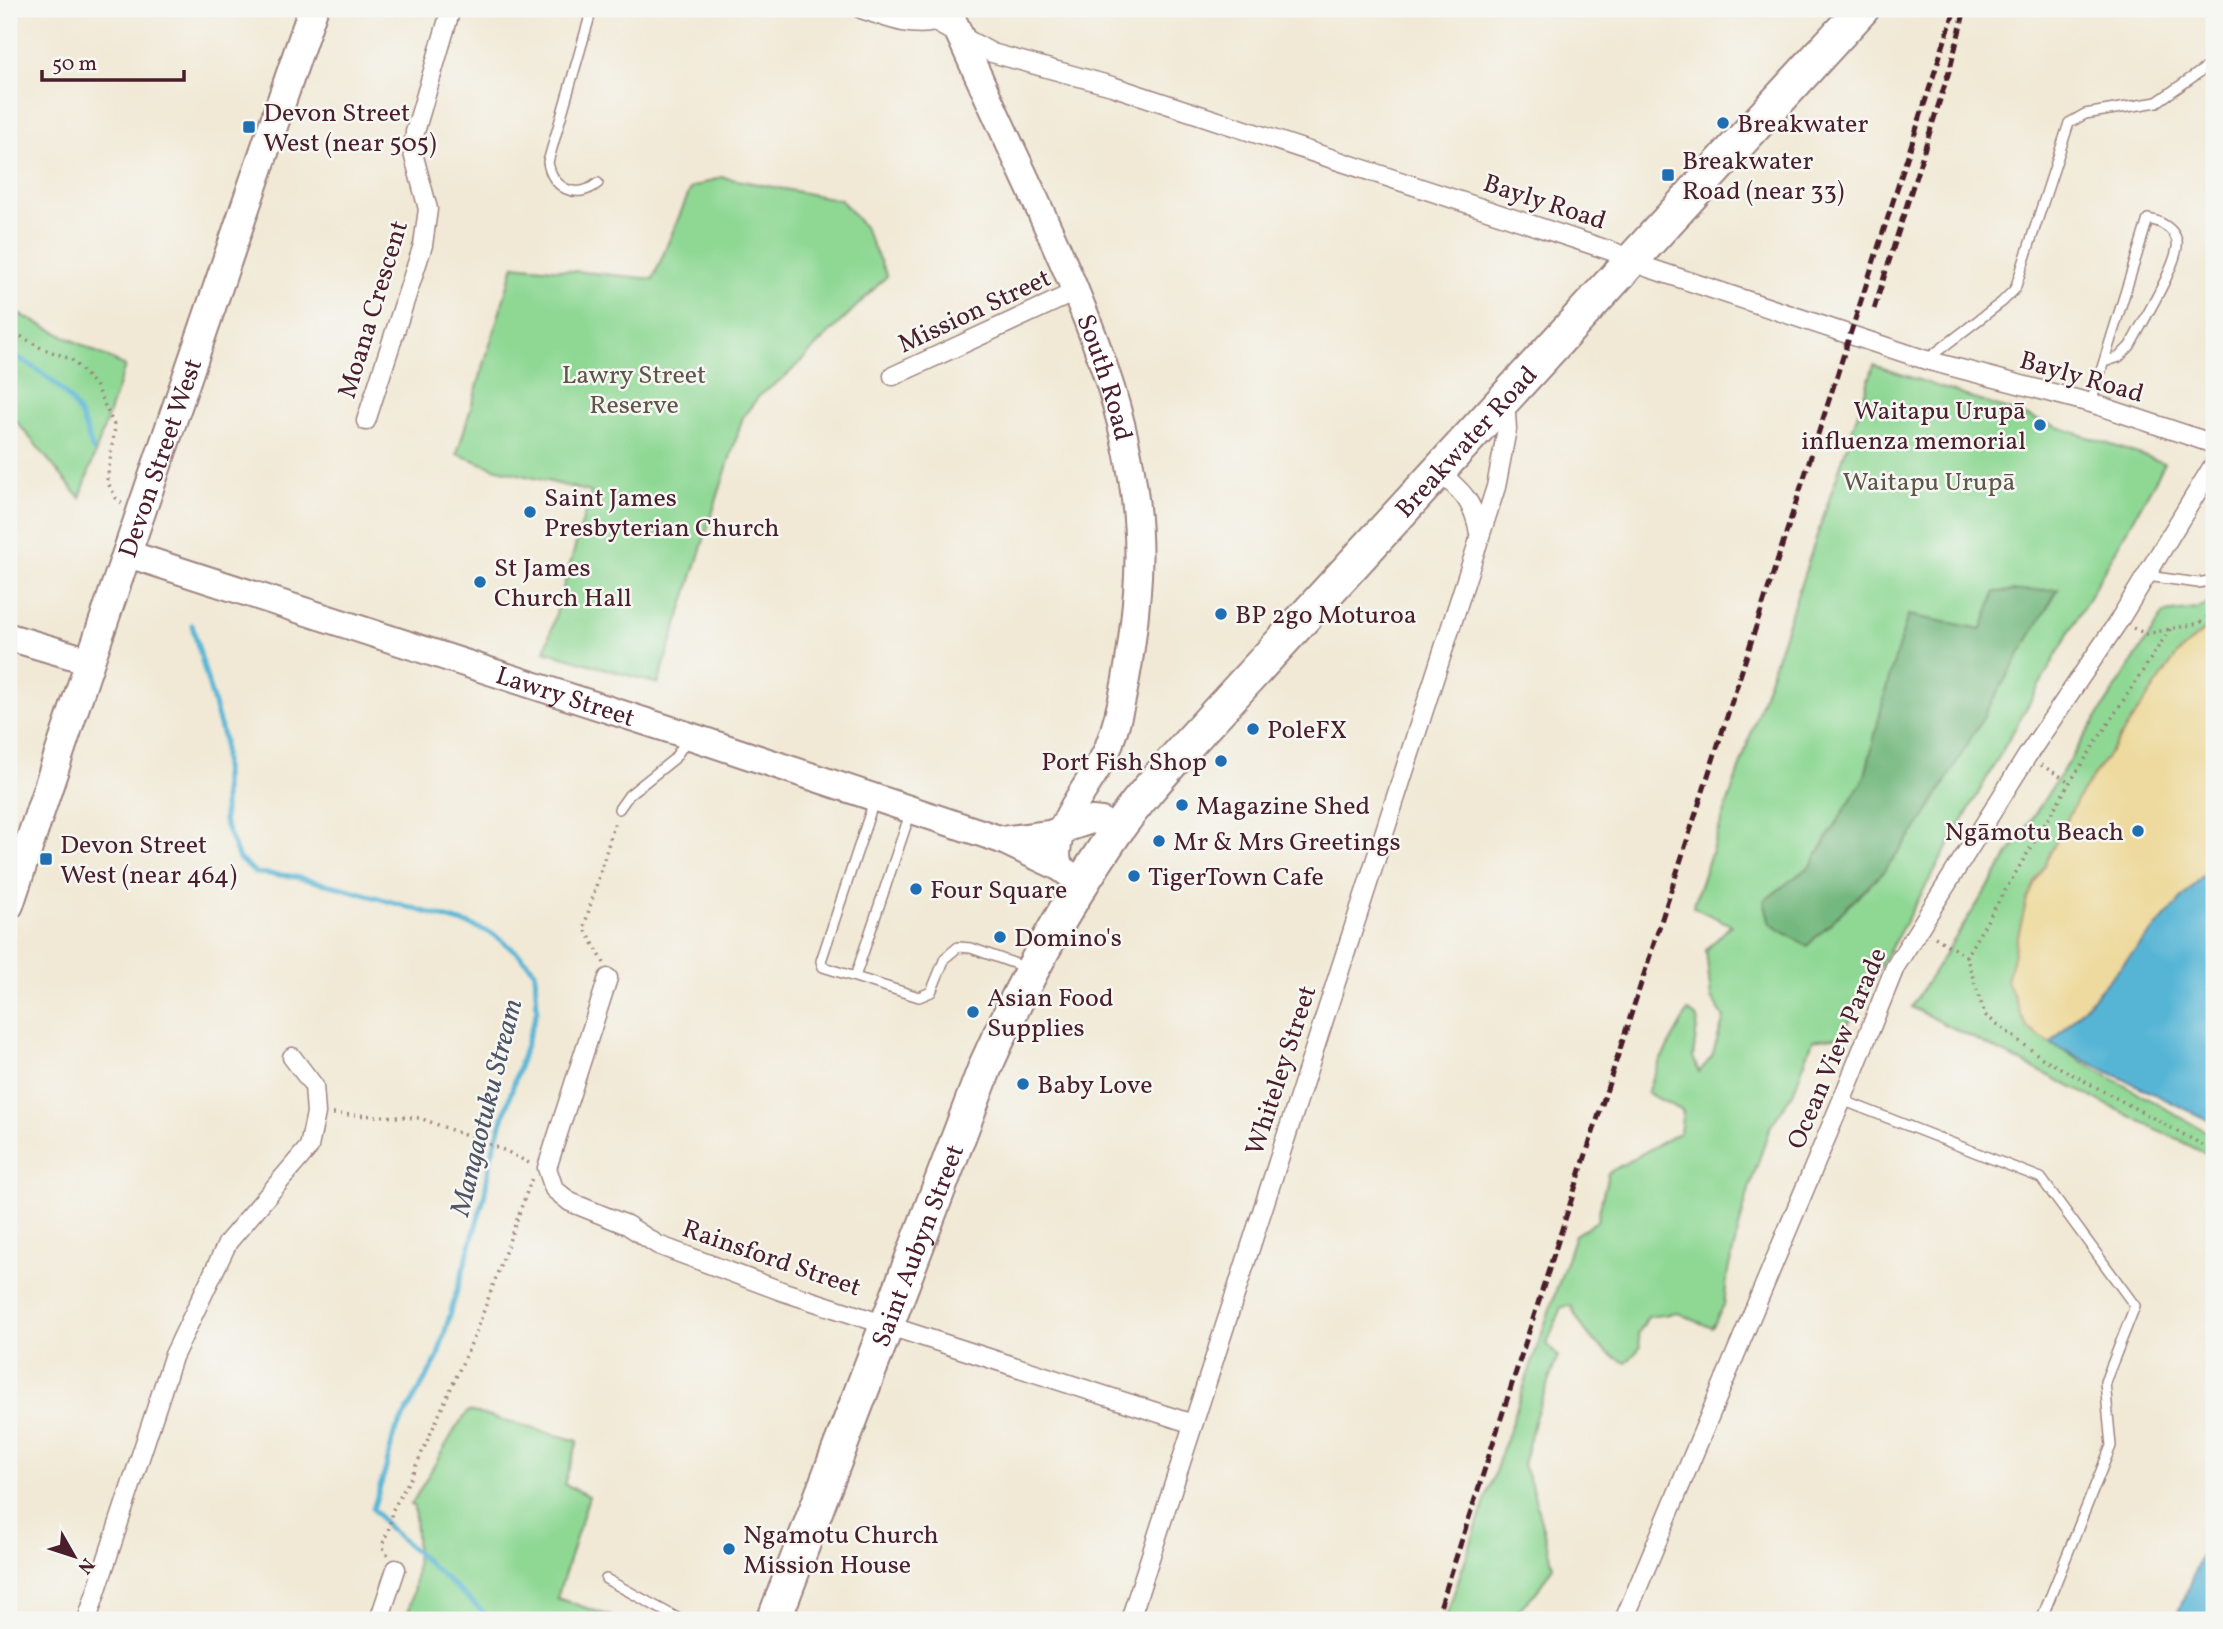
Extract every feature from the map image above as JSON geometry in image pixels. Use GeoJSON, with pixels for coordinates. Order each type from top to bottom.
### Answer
{"type":"FeatureCollection","features":[{"type":"Feature","properties":{"kind":"highway","name":"Breakwater Road"},"geometry":{"type":"LineString","coordinates":[[1071,876],[1108,827],[1158,777],[1506,400],[1862,9]]}},
{"type":"Feature","properties":{"kind":"highway","name":"Saint Aubyn Street"},"geometry":{"type":"LineString","coordinates":[[774,1620],[986,1065],[1056,926],[1071,876]]}},
{"type":"Feature","properties":{"kind":"main road","name":"Devon Street West"},"geometry":{"type":"LineString","coordinates":[[9,905],[313,9]]}},
{"type":"Feature","properties":{"kind":"street","name":"Moana Crescent"},"geometry":{"type":"LineString","coordinates":[[366,421],[423,245],[428,209],[413,153],[415,132],[451,9]]}},
{"type":"Feature","properties":{"kind":"street","name":"Bayly Road"},"geometry":{"type":"LineString","coordinates":[[862,9],[905,23],[923,25],[935,22],[992,53],[1112,86],[1614,251],[1649,268],[1926,360],[2091,403],[2214,444]]}},
{"type":"Feature","properties":{"kind":"street","name":"South Road"},"geometry":{"type":"LineString","coordinates":[[948,9],[1077,291],[1105,370],[1128,452],[1138,536],[1137,592],[1125,675],[1107,749],[1062,830],[1056,855],[1071,876]]}},
{"type":"Feature","properties":{"kind":"street","name":"Mission Street"},"geometry":{"type":"LineString","coordinates":[[892,376],[1077,291]]}},
{"type":"Feature","properties":{"kind":"street","name":"Whiteley Street"},"geometry":{"type":"LineString","coordinates":[[1130,1620],[1501,470],[1507,429],[1506,400]]}},
{"type":"Feature","properties":{"kind":"street","name":"Ocean View Parade"},"geometry":{"type":"LineString","coordinates":[[1624,1620],[1895,967],[2027,756],[2118,622],[2214,464]]}},
{"type":"Feature","properties":{"kind":"street"},"geometry":{"type":"LineString","coordinates":[[1438,472],[1470,503],[1475,512],[1479,537]]}},
{"type":"Feature","properties":{"kind":"street","name":"Lawry Street"},"geometry":{"type":"LineString","coordinates":[[128,554],[1002,840],[1071,876]]}},
{"type":"Feature","properties":{"kind":"street"},"geometry":{"type":"LineString","coordinates":[[9,637],[90,661]]}},
{"type":"Feature","properties":{"kind":"street","name":"South Road"},"geometry":{"type":"LineString","coordinates":[[1096,770],[1094,804],[1108,827]]}},
{"type":"Feature","properties":{"kind":"street","name":"Lawry Street"},"geometry":{"type":"LineString","coordinates":[[1002,840],[1062,830],[1093,820],[1108,827]]}},
{"type":"Feature","properties":{"kind":"street","name":"Rainsford Street"},"geometry":{"type":"LineString","coordinates":[[608,978],[547,1168],[554,1189],[570,1202],[627,1225],[657,1245],[784,1292],[1193,1424]]}},
{"type":"Feature","properties":{"kind":"street"},"geometry":{"type":"LineString","coordinates":[[87,1620],[173,1357],[228,1242],[309,1147],[316,1113],[314,1086],[292,1057]]}},
{"type":"Feature","properties":{"kind":"street"},"geometry":{"type":"LineString","coordinates":[[379,1620],[396,1569]]}},
{"type":"Feature","properties":{"kind":"lane"},"geometry":{"type":"LineString","coordinates":[[592,9],[548,162],[553,180],[564,188],[581,191],[598,183]]}},
{"type":"Feature","properties":{"kind":"lane"},"geometry":{"type":"LineString","coordinates":[[1926,360],[2015,289],[2069,123],[2085,114],[2157,102],[2214,62]]}},
{"type":"Feature","properties":{"kind":"lane"},"geometry":{"type":"LineString","coordinates":[[2091,403],[2148,219],[2159,220],[2172,232],[2177,242],[2175,261],[2130,346],[2119,357],[2104,362]]}},
{"type":"Feature","properties":{"kind":"lane"},"geometry":{"type":"LineString","coordinates":[[2147,576],[2198,583],[2214,580]]}},
{"type":"Feature","properties":{"kind":"lane"},"geometry":{"type":"LineString","coordinates":[[619,809],[629,795],[674,759],[690,736]]}},
{"type":"Feature","properties":{"kind":"lane"},"geometry":{"type":"LineString","coordinates":[[875,797],[821,965],[923,997],[933,988],[948,953],[963,946],[1032,969]]}},
{"type":"Feature","properties":{"kind":"lane"},"geometry":{"type":"LineString","coordinates":[[855,977],[912,810]]}},
{"type":"Feature","properties":{"kind":"lane"},"geometry":{"type":"LineString","coordinates":[[1842,1100],[2041,1178],[2135,1306],[2105,1382],[2110,1446],[2041,1620]]}},
{"type":"Feature","properties":{"kind":"lane"},"geometry":{"type":"LineString","coordinates":[[606,1579],[681,1620]]}},
{"type":"Feature","properties":{"kind":"path"},"geometry":{"type":"LineString","coordinates":[[9,329],[40,348],[71,359],[95,385],[115,427],[107,481],[116,498],[141,513]]}},
{"type":"Feature","properties":{"kind":"path"},"geometry":{"type":"LineString","coordinates":[[2118,622],[2146,634],[2200,623],[2214,612]]}},
{"type":"Feature","properties":{"kind":"path"},"geometry":{"type":"LineString","coordinates":[[1966,956],[2070,782],[2170,629]]}},
{"type":"Feature","properties":{"kind":"path"},"geometry":{"type":"LineString","coordinates":[[2027,756],[2070,782]]}},
{"type":"Feature","properties":{"kind":"path"},"geometry":{"type":"LineString","coordinates":[[608,978],[604,964],[584,926],[619,809]]}},
{"type":"Feature","properties":{"kind":"path"},"geometry":{"type":"LineString","coordinates":[[1920,928],[1966,956],[1985,1015],[2042,1058],[2214,1151]]}},
{"type":"Feature","properties":{"kind":"path"},"geometry":{"type":"LineString","coordinates":[[316,1113],[420,1118],[506,1151],[536,1167],[475,1335],[393,1511],[382,1545]]}},
{"type":"Feature","properties":{"kind":"green space","name":"Lawry Street Reserve"},"geometry":{"type":"Polygon","coordinates":[[[721,177],[841,200],[864,227],[887,276],[788,374],[759,396],[743,417],[658,684],[545,651],[591,492],[494,468],[457,454],[514,265],[653,279],[691,188],[721,177]]]}},
{"type":"Feature","properties":{"kind":"green space"},"geometry":{"type":"Polygon","coordinates":[[[9,309],[125,366],[80,498],[9,415],[9,309]]]}},
{"type":"Feature","properties":{"kind":"green space","name":"Waitapu Urupā"},"geometry":{"type":"Polygon","coordinates":[[[1874,365],[2165,463],[1841,1036],[1813,1040],[1793,1093],[1770,1127],[1749,1189],[1728,1271],[1724,1305],[1712,1328],[1678,1313],[1648,1317],[1638,1334],[1640,1348],[1626,1363],[1593,1340],[1571,1306],[1561,1307],[1547,1344],[1558,1356],[1535,1418],[1523,1465],[1531,1484],[1553,1566],[1537,1591],[1508,1620],[1445,1620],[1575,1235],[1597,1221],[1608,1173],[1680,1132],[1683,1111],[1647,1093],[1659,1063],[1688,1011],[1698,1019],[1693,1057],[1699,1072],[1712,1057],[1724,1018],[1711,998],[1706,950],[1731,925],[1693,907],[1874,365]]]}},
{"type":"Feature","properties":{"kind":"green space"},"geometry":{"type":"Polygon","coordinates":[[[2058,589],[1923,820],[1883,872],[1807,946],[1770,924],[1764,901],[1811,865],[1865,776],[1887,685],[1908,615],[1982,629],[1995,592],[2058,589]]]}},
{"type":"Feature","properties":{"kind":"green space"},"geometry":{"type":"Polygon","coordinates":[[[2214,599],[2214,621],[2177,655],[2077,800],[2027,1028],[2214,1136],[2214,1158],[1911,1007],[2164,613],[2197,609],[2214,599]]]}},
{"type":"Feature","properties":{"kind":"green space"},"geometry":{"type":"Polygon","coordinates":[[[469,1411],[578,1441],[564,1484],[589,1496],[557,1598],[622,1620],[406,1620],[416,1564],[414,1507],[411,1505],[457,1426],[469,1411]]]}},
{"type":"Feature","properties":{"kind":"sand","name":"Ngāmotu Beach"},"geometry":{"type":"Polygon","coordinates":[[[2214,621],[2214,863],[2051,1044],[2027,1028],[2007,981],[2027,899],[2077,800],[2177,655],[2214,621]]]}},
{"type":"Feature","properties":{"kind":"water"},"geometry":{"type":"Polygon","coordinates":[[[2214,863],[2214,1123],[2051,1044],[2214,863]]]}},
{"type":"Feature","properties":{"kind":"water"},"geometry":{"type":"Polygon","coordinates":[[[2214,1523],[2214,1620],[2175,1620],[2214,1523]]]}},
{"type":"Feature","properties":{"kind":"waterway","name":"Mangaotuku Stream"},"geometry":{"type":"LineString","coordinates":[[9,353],[30,364],[57,385],[73,403],[93,450]]}},
{"type":"Feature","properties":{"kind":"waterway","name":"Mangaotuku Stream"},"geometry":{"type":"LineString","coordinates":[[192,625],[224,740],[224,821],[239,859],[256,873],[291,876],[343,888],[471,925],[493,934],[519,954],[535,971],[537,1010],[491,1156],[484,1198],[437,1359],[394,1434],[373,1509],[389,1528],[492,1620]]}},
{"type":"Feature","properties":{"kind":"railway"},"geometry":{"type":"LineString","coordinates":[[1436,1620],[1955,9]]}},
{"type":"Feature","properties":{"kind":"railway"},"geometry":{"type":"LineString","coordinates":[[1874,309],[1951,65],[1965,9]]}},
{"type":"Feature","properties":{"kind":"place","name":"Breakwater"},"geometry":{"type":"Point","coordinates":[1723,123]}},
{"type":"Feature","properties":{"kind":"place","name":"Devon Street West (near 505)"},"geometry":{"type":"Point","coordinates":[249,127]}},
{"type":"Feature","properties":{"kind":"place","name":"Breakwater Road (near 33)"},"geometry":{"type":"Point","coordinates":[1668,175]}},
{"type":"Feature","properties":{"kind":"place","name":"Waitapu Urupā influenza memorial"},"geometry":{"type":"Point","coordinates":[2040,425]}},
{"type":"Feature","properties":{"kind":"place","name":"Saint James Presbyterian Church"},"geometry":{"type":"Point","coordinates":[530,512]}},
{"type":"Feature","properties":{"kind":"place","name":"St James Church Hall"},"geometry":{"type":"Point","coordinates":[480,582]}},
{"type":"Feature","properties":{"kind":"place","name":"BP 2go Moturoa"},"geometry":{"type":"Point","coordinates":[1221,614]}},
{"type":"Feature","properties":{"kind":"place","name":"PoleFX"},"geometry":{"type":"Point","coordinates":[1253,729]}},
{"type":"Feature","properties":{"kind":"place","name":"Port Fish Shop"},"geometry":{"type":"Point","coordinates":[1221,761]}},
{"type":"Feature","properties":{"kind":"place","name":"Magazine Shed"},"geometry":{"type":"Point","coordinates":[1182,805]}},
{"type":"Feature","properties":{"kind":"place","name":"Ngāmotu Beach"},"geometry":{"type":"Point","coordinates":[2138,831]}},
{"type":"Feature","properties":{"kind":"place","name":"Mr & Mrs Greetings"},"geometry":{"type":"Point","coordinates":[1159,841]}},
{"type":"Feature","properties":{"kind":"place","name":"Devon Street West (near 464)"},"geometry":{"type":"Point","coordinates":[46,859]}},
{"type":"Feature","properties":{"kind":"place","name":"TigerTown Cafe"},"geometry":{"type":"Point","coordinates":[1134,876]}},
{"type":"Feature","properties":{"kind":"place","name":"Four Square"},"geometry":{"type":"Point","coordinates":[916,889]}},
{"type":"Feature","properties":{"kind":"place","name":"Domino's"},"geometry":{"type":"Point","coordinates":[1000,937]}},
{"type":"Feature","properties":{"kind":"place","name":"Asian Food Supplies"},"geometry":{"type":"Point","coordinates":[973,1012]}},
{"type":"Feature","properties":{"kind":"place","name":"Baby Love"},"geometry":{"type":"Point","coordinates":[1023,1084]}},
{"type":"Feature","properties":{"kind":"place","name":"Ngamotu Church Mission House"},"geometry":{"type":"Point","coordinates":[729,1549]}}]}
